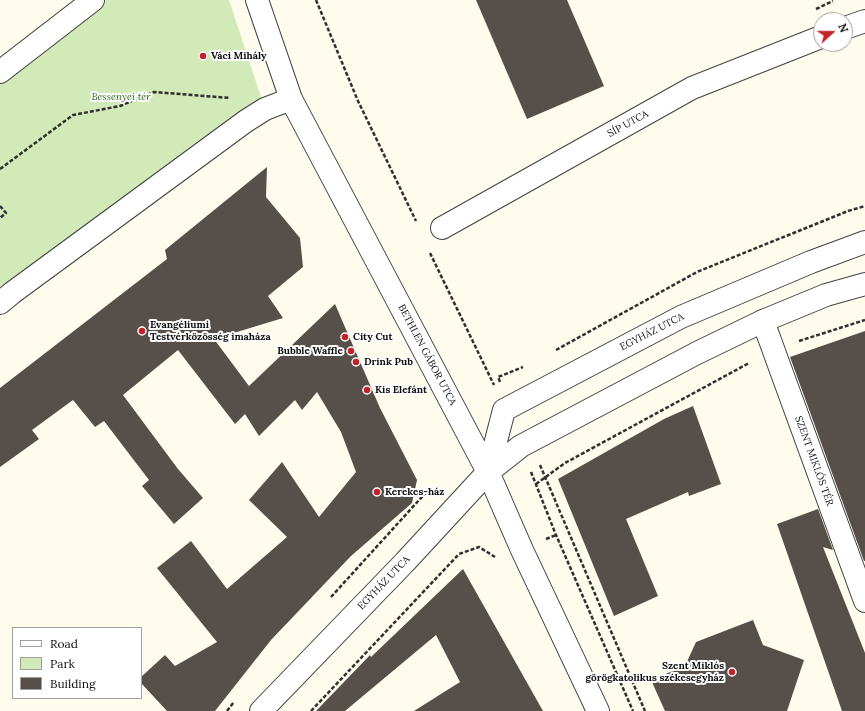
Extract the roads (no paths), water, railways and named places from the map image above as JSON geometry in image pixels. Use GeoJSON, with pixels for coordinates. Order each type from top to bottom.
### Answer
{"type":"FeatureCollection","features":[{"type":"Feature","properties":{"kind":"street"},"geometry":{"type":"LineString","coordinates":[[0,72],[93,0]]}},
{"type":"Feature","properties":{"kind":"street","name":"BETHLEN GÁBOR UTCA"},"geometry":{"type":"LineString","coordinates":[[257,0],[290,99],[488,472],[522,550],[598,711]]}},
{"type":"Feature","properties":{"kind":"street"},"geometry":{"type":"LineString","coordinates":[[853,25],[865,21]]}},
{"type":"Feature","properties":{"kind":"street","name":"SÍP UTCA"},"geometry":{"type":"LineString","coordinates":[[442,228],[692,88],[813,40]]}},
{"type":"Feature","properties":{"kind":"street"},"geometry":{"type":"LineString","coordinates":[[0,304],[12,293],[246,121],[265,109],[290,99]]}},
{"type":"Feature","properties":{"kind":"street","name":"EGYHÁZ UTCA"},"geometry":{"type":"LineString","coordinates":[[488,472],[504,410],[681,317],[811,262],[865,242]]}},
{"type":"Feature","properties":{"kind":"street","name":"EGYHÁZ UTCA"},"geometry":{"type":"LineString","coordinates":[[261,711],[488,472],[530,453],[697,353],[763,321],[826,295],[865,284]]}},
{"type":"Feature","properties":{"kind":"street","name":"SZENT MIKLÓS TÉR"},"geometry":{"type":"LineString","coordinates":[[763,321],[865,601]]}},
{"type":"Feature","properties":{"kind":"place","name":"Váci Mihály"},"geometry":{"type":"Point","coordinates":[203,56]}},
{"type":"Feature","properties":{"kind":"place","name":"Evangéliumi Testvérközösség imaháza"},"geometry":{"type":"Point","coordinates":[142,331]}},
{"type":"Feature","properties":{"kind":"place","name":"City Cut"},"geometry":{"type":"Point","coordinates":[345,337]}},
{"type":"Feature","properties":{"kind":"place","name":"Bubble Waffle"},"geometry":{"type":"Point","coordinates":[351,351]}},
{"type":"Feature","properties":{"kind":"place","name":"Drink Pub"},"geometry":{"type":"Point","coordinates":[356,362]}},
{"type":"Feature","properties":{"kind":"place","name":"Kis Elefánt"},"geometry":{"type":"Point","coordinates":[367,390]}},
{"type":"Feature","properties":{"kind":"place","name":"Kerekes-ház"},"geometry":{"type":"Point","coordinates":[377,492]}},
{"type":"Feature","properties":{"kind":"place","name":"Szent Miklós görögkatolikus székesegyház"},"geometry":{"type":"Point","coordinates":[732,672]}},
{"type":"Feature","properties":{"kind":"park label","name":"Bessenyei tér"},"geometry":{"type":"Point","coordinates":[121,97]}}]}
